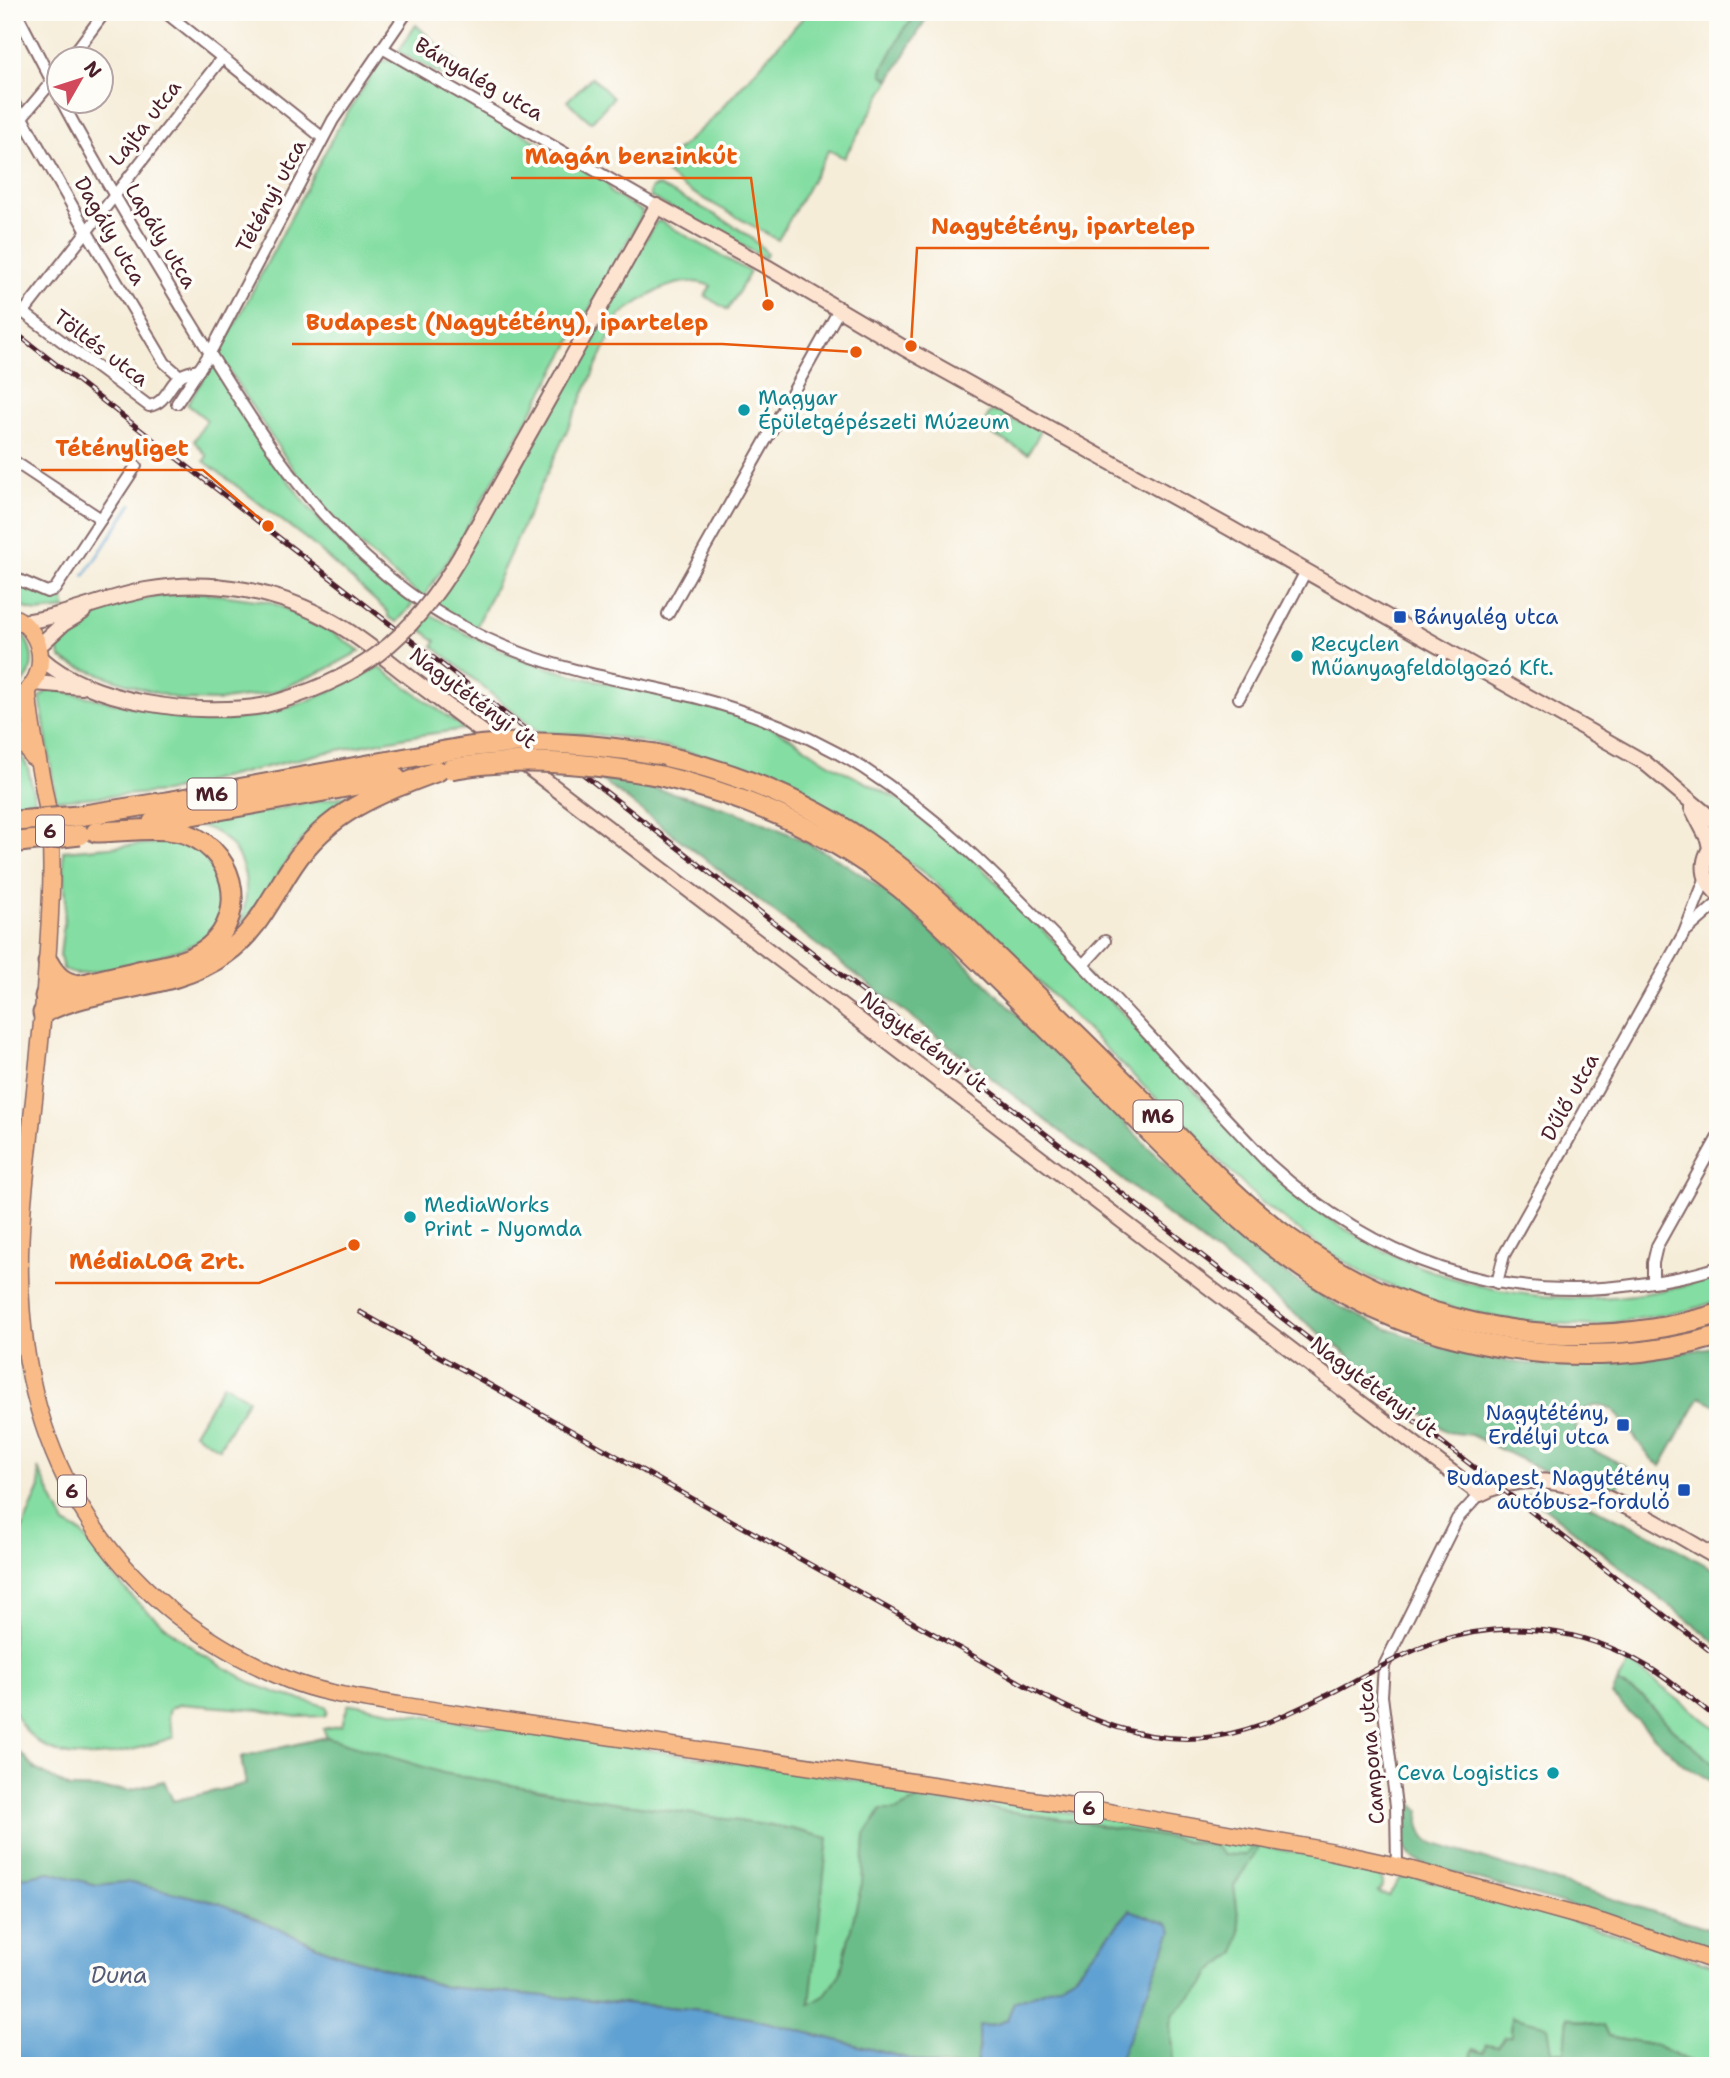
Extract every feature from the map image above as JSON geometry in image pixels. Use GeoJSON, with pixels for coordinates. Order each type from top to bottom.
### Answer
{"type":"FeatureCollection","features":[{"type":"Feature","properties":{"kind":"highway","name":"M6"},"geometry":{"type":"LineString","coordinates":[[445,763],[488,744],[592,745],[654,754],[727,773],[776,792],[828,818],[889,859],[955,916],[1239,1197],[1289,1238],[1355,1281],[1381,1293],[1436,1314],[1475,1325],[1518,1332],[1604,1334],[1678,1325],[1718,1314]]}},
{"type":"Feature","properties":{"kind":"highway","name":"M6"},"geometry":{"type":"LineString","coordinates":[[15,843],[85,828],[166,802],[445,763],[572,763],[621,768],[724,793],[788,819],[832,841],[898,886],[1056,1037],[1226,1208],[1300,1269],[1347,1296],[1376,1311],[1431,1331],[1496,1347],[1547,1353],[1606,1355],[1661,1348],[1718,1336]]}},
{"type":"Feature","properties":{"kind":"highway"},"geometry":{"type":"LineString","coordinates":[[75,993],[191,972],[220,958],[255,926],[294,863],[325,828],[340,815],[372,796],[445,763]]}},
{"type":"Feature","properties":{"kind":"highway","name":"M6"},"geometry":{"type":"LineString","coordinates":[[14,822],[85,828]]}},
{"type":"Feature","properties":{"kind":"highway"},"geometry":{"type":"LineString","coordinates":[[44,1005],[172,964],[200,952],[224,930],[233,906],[233,888],[226,868],[218,856],[199,840],[165,830],[85,828]]}},
{"type":"Feature","properties":{"kind":"highway"},"geometry":{"type":"LineString","coordinates":[[48,962],[75,993]]}},
{"type":"Feature","properties":{"kind":"main road"},"geometry":{"type":"LineString","coordinates":[[17,619],[33,632],[40,652]]}},
{"type":"Feature","properties":{"kind":"main road","name":"6"},"geometry":{"type":"LineString","coordinates":[[40,652],[41,667],[31,688],[40,771],[48,813],[51,858],[48,962],[19,1272],[27,1365],[41,1422],[61,1472],[88,1519],[125,1569],[170,1612],[228,1651],[289,1680],[370,1700],[1086,1808],[1246,1835],[1397,1866],[1604,1923],[1718,1962]]}},
{"type":"Feature","properties":{"kind":"main road"},"geometry":{"type":"LineString","coordinates":[[12,702],[31,688]]}},
{"type":"Feature","properties":{"kind":"main road","name":"6"},"geometry":{"type":"LineString","coordinates":[[12,720],[40,771]]}},
{"type":"Feature","properties":{"kind":"street"},"geometry":{"type":"LineString","coordinates":[[16,12],[46,70]]}},
{"type":"Feature","properties":{"kind":"street"},"geometry":{"type":"LineString","coordinates":[[80,46],[105,12]]}},
{"type":"Feature","properties":{"kind":"street"},"geometry":{"type":"LineString","coordinates":[[165,12],[323,138]]}},
{"type":"Feature","properties":{"kind":"street","name":"Tétényi utca"},"geometry":{"type":"LineString","coordinates":[[177,403],[210,353],[323,138],[407,12]]}},
{"type":"Feature","properties":{"kind":"street","name":"Bányalég utca"},"geometry":{"type":"LineString","coordinates":[[382,48],[839,310],[1644,762],[1718,824]]}},
{"type":"Feature","properties":{"kind":"street","name":"Lajta utca"},"geometry":{"type":"LineString","coordinates":[[23,313],[222,58]]}},
{"type":"Feature","properties":{"kind":"street"},"geometry":{"type":"LineString","coordinates":[[12,129],[46,89]]}},
{"type":"Feature","properties":{"kind":"street","name":"Dagály utca"},"geometry":{"type":"LineString","coordinates":[[12,100],[165,363],[180,376]]}},
{"type":"Feature","properties":{"kind":"street","name":"Lapály utca"},"geometry":{"type":"LineString","coordinates":[[70,116],[113,195],[210,353],[277,454],[329,522],[395,584],[482,637],[547,663],[735,709],[828,749],[899,792],[939,822],[985,864],[1242,1136],[1293,1186],[1332,1215],[1378,1242],[1455,1273],[1545,1290],[1601,1290],[1694,1275],[1718,1267]]}},
{"type":"Feature","properties":{"kind":"street"},"geometry":{"type":"LineString","coordinates":[[40,652],[68,676],[100,690],[148,703],[214,711],[262,706],[316,690],[383,652],[422,613],[461,555],[657,206]]}},
{"type":"Feature","properties":{"kind":"street","name":"Töltés utca"},"geometry":{"type":"LineString","coordinates":[[12,304],[144,405],[156,405],[163,400],[180,376],[199,370]]}},
{"type":"Feature","properties":{"kind":"street"},"geometry":{"type":"LineString","coordinates":[[668,614],[839,310]]}},
{"type":"Feature","properties":{"kind":"street"},"geometry":{"type":"LineString","coordinates":[[12,460],[101,519]]}},
{"type":"Feature","properties":{"kind":"street"},"geometry":{"type":"LineString","coordinates":[[12,577],[51,592],[59,584],[136,466]]}},
{"type":"Feature","properties":{"kind":"street"},"geometry":{"type":"LineString","coordinates":[[1239,698],[1306,571]]}},
{"type":"Feature","properties":{"kind":"street","name":"Nagytétényi út"},"geometry":{"type":"LineString","coordinates":[[17,619],[93,606],[146,590],[204,586],[259,593],[305,608],[336,623],[366,642],[1480,1494]]}},
{"type":"Feature","properties":{"kind":"street","name":"Nagytétényi út"},"geometry":{"type":"LineString","coordinates":[[40,652],[63,624],[93,606]]}},
{"type":"Feature","properties":{"kind":"street"},"geometry":{"type":"LineString","coordinates":[[31,688],[100,690]]}},
{"type":"Feature","properties":{"kind":"street","name":"Bányalég utca"},"geometry":{"type":"LineString","coordinates":[[1683,795],[1714,844],[1705,861],[1706,877]]}},
{"type":"Feature","properties":{"kind":"street"},"geometry":{"type":"LineString","coordinates":[[1706,877],[1718,894]]}},
{"type":"Feature","properties":{"kind":"street","name":"Dűlő utca"},"geometry":{"type":"LineString","coordinates":[[1497,1283],[1504,1255],[1684,933],[1706,877]]}},
{"type":"Feature","properties":{"kind":"street","name":"Dűlő utca"},"geometry":{"type":"LineString","coordinates":[[1684,933],[1718,903]]}},
{"type":"Feature","properties":{"kind":"street"},"geometry":{"type":"LineString","coordinates":[[1083,965],[1105,940]]}},
{"type":"Feature","properties":{"kind":"street"},"geometry":{"type":"LineString","coordinates":[[1653,1282],[1653,1263],[1657,1247],[1718,1137]]}},
{"type":"Feature","properties":{"kind":"street"},"geometry":{"type":"LineString","coordinates":[[1480,1494],[1502,1486],[1539,1482],[1564,1483],[1584,1488],[1606,1497],[1716,1557]]}},
{"type":"Feature","properties":{"kind":"street","name":"Campona utca"},"geometry":{"type":"LineString","coordinates":[[1397,1866],[1396,1806],[1382,1696],[1384,1666],[1457,1519],[1480,1494]]}},
{"type":"Feature","properties":{"kind":"green space"},"geometry":{"type":"Polygon","coordinates":[[[808,12],[914,12],[911,22],[883,68],[882,74],[890,80],[844,158],[829,150],[778,240],[683,187],[662,170],[662,164],[712,119],[808,12]]]}},
{"type":"Feature","properties":{"kind":"green space"},"geometry":{"type":"Polygon","coordinates":[[[914,12],[930,12],[890,80],[882,74],[883,68],[905,27],[911,22],[914,12]]]}},
{"type":"Feature","properties":{"kind":"green space"},"geometry":{"type":"Polygon","coordinates":[[[416,25],[457,63],[447,78],[398,52],[416,25]]]}},
{"type":"Feature","properties":{"kind":"green space"},"geometry":{"type":"Polygon","coordinates":[[[394,60],[607,182],[611,193],[642,211],[451,556],[423,598],[361,546],[319,502],[283,454],[219,355],[335,133],[380,61],[394,60]]]}},
{"type":"Feature","properties":{"kind":"green space"},"geometry":{"type":"Polygon","coordinates":[[[592,77],[613,98],[591,122],[567,101],[592,77]]]}},
{"type":"Feature","properties":{"kind":"green space"},"geometry":{"type":"Polygon","coordinates":[[[659,186],[748,235],[767,254],[765,258],[650,197],[653,187],[659,186]]]}},
{"type":"Feature","properties":{"kind":"green space"},"geometry":{"type":"Polygon","coordinates":[[[660,221],[750,272],[728,310],[705,296],[711,286],[686,282],[662,288],[620,315],[476,628],[435,605],[656,222],[660,221]]]}},
{"type":"Feature","properties":{"kind":"green space"},"geometry":{"type":"Polygon","coordinates":[[[213,364],[276,463],[311,510],[351,553],[414,603],[397,622],[388,617],[388,612],[310,542],[204,461],[207,456],[194,441],[207,420],[187,404],[213,364]]]}},
{"type":"Feature","properties":{"kind":"green space"},"geometry":{"type":"Polygon","coordinates":[[[990,412],[1006,412],[1009,419],[1040,428],[1028,454],[981,428],[990,412]]]}},
{"type":"Feature","properties":{"kind":"green space"},"geometry":{"type":"Polygon","coordinates":[[[12,580],[45,595],[61,591],[66,609],[36,612],[12,603],[12,580]]]}},
{"type":"Feature","properties":{"kind":"green space"},"geometry":{"type":"Polygon","coordinates":[[[199,592],[271,602],[325,627],[360,651],[272,693],[217,701],[182,700],[139,688],[68,663],[60,657],[58,647],[105,609],[157,596],[199,592]]]}},
{"type":"Feature","properties":{"kind":"green space"},"geometry":{"type":"Polygon","coordinates":[[[430,614],[480,641],[551,669],[719,708],[756,721],[788,736],[827,762],[918,812],[967,853],[1048,935],[1276,1178],[1336,1223],[1386,1252],[1439,1273],[1493,1289],[1549,1297],[1605,1297],[1662,1290],[1718,1275],[1718,1301],[1686,1311],[1593,1326],[1503,1319],[1458,1309],[1419,1299],[1364,1274],[1307,1237],[1259,1200],[928,876],[851,821],[805,796],[700,755],[623,738],[539,733],[433,646],[436,641],[418,627],[430,614]]]}},
{"type":"Feature","properties":{"kind":"green space"},"geometry":{"type":"Polygon","coordinates":[[[12,625],[26,640],[32,659],[27,678],[12,693],[12,625]]]}},
{"type":"Feature","properties":{"kind":"green space"},"geometry":{"type":"Polygon","coordinates":[[[379,667],[465,729],[323,753],[165,792],[56,800],[40,697],[49,689],[175,715],[239,718],[281,710],[301,703],[379,667]]]}},
{"type":"Feature","properties":{"kind":"green space"},"geometry":{"type":"Polygon","coordinates":[[[12,737],[28,768],[35,801],[12,803],[12,737]]]}},
{"type":"Feature","properties":{"kind":"green space"},"geometry":{"type":"Polygon","coordinates":[[[599,778],[664,791],[728,809],[818,848],[865,877],[916,917],[963,961],[1229,1227],[1293,1279],[1316,1293],[1389,1329],[1441,1347],[1521,1363],[1595,1364],[1645,1359],[1718,1346],[1718,1406],[1700,1397],[1661,1466],[1652,1460],[1614,1410],[1598,1406],[1584,1410],[1576,1428],[1582,1441],[1593,1450],[1627,1467],[1616,1492],[1581,1476],[1547,1472],[1471,1435],[1447,1432],[599,778]]]}},
{"type":"Feature","properties":{"kind":"green space"},"geometry":{"type":"Polygon","coordinates":[[[359,793],[306,834],[264,896],[239,925],[246,894],[242,864],[225,839],[196,825],[359,793]]]}},
{"type":"Feature","properties":{"kind":"green space"},"geometry":{"type":"Polygon","coordinates":[[[182,841],[206,852],[218,866],[224,906],[220,919],[207,937],[165,954],[88,973],[70,973],[63,969],[60,956],[66,901],[63,851],[182,841]]]}},
{"type":"Feature","properties":{"kind":"green space"},"geometry":{"type":"Polygon","coordinates":[[[223,1384],[248,1399],[219,1448],[194,1433],[223,1384]]]}},
{"type":"Feature","properties":{"kind":"green space"},"geometry":{"type":"Polygon","coordinates":[[[38,1468],[65,1524],[82,1533],[114,1577],[138,1603],[201,1654],[256,1685],[326,1706],[328,1711],[325,1716],[297,1717],[259,1710],[180,1704],[170,1709],[168,1717],[174,1737],[152,1744],[105,1755],[82,1756],[61,1753],[42,1745],[25,1730],[12,1707],[12,1554],[40,1487],[38,1468]]]}},
{"type":"Feature","properties":{"kind":"green space"},"geometry":{"type":"Polygon","coordinates":[[[1526,1493],[1583,1502],[1663,1541],[1718,1572],[1718,1644],[1526,1493]]]}},
{"type":"Feature","properties":{"kind":"green space"},"geometry":{"type":"Polygon","coordinates":[[[1630,1663],[1718,1730],[1718,1767],[1672,1729],[1644,1698],[1617,1683],[1630,1663]]]}},
{"type":"Feature","properties":{"kind":"green space"},"geometry":{"type":"Polygon","coordinates":[[[1617,1683],[1644,1698],[1672,1729],[1718,1767],[1718,1785],[1683,1764],[1612,1696],[1617,1683]]]}},
{"type":"Feature","properties":{"kind":"green space"},"geometry":{"type":"Polygon","coordinates":[[[348,1705],[989,1800],[1280,1849],[1377,1869],[1383,1882],[1378,1892],[1389,1896],[1399,1879],[1410,1876],[1504,1899],[1718,1967],[1718,2066],[1699,2066],[1656,2045],[1608,2036],[1568,2018],[1565,2051],[1551,2052],[1512,2017],[1511,2036],[1505,2036],[1497,2047],[1483,2053],[1473,2049],[1469,2066],[937,2066],[50,1872],[12,1879],[12,1751],[22,1754],[35,1769],[70,1788],[130,1790],[164,1781],[173,1801],[246,1784],[241,1757],[327,1737],[323,1729],[342,1725],[348,1705]],[[921,1798],[898,1810],[1222,1854],[1214,1846],[921,1798]]]}},
{"type":"Feature","properties":{"kind":"green space"},"geometry":{"type":"Polygon","coordinates":[[[327,1737],[443,1773],[792,1829],[828,1838],[810,2004],[824,1996],[840,1974],[862,1883],[865,1835],[881,1810],[897,1810],[921,1798],[1215,1846],[1223,1855],[1245,1855],[1254,1846],[1259,1847],[1234,1886],[1240,1930],[1236,1953],[1211,1972],[1205,1984],[1173,2014],[1170,2024],[1173,2060],[1176,2066],[1117,2066],[1142,2000],[1130,1910],[1074,1976],[1059,1985],[1014,2002],[1007,2020],[979,2026],[976,2062],[990,2066],[937,2066],[754,2019],[702,2010],[445,1987],[329,1951],[219,1903],[126,1882],[96,1885],[50,1872],[12,1879],[12,1751],[22,1754],[35,1769],[70,1788],[130,1790],[164,1781],[173,1801],[246,1784],[241,1757],[327,1737]]]}},
{"type":"Feature","properties":{"kind":"green space"},"geometry":{"type":"Polygon","coordinates":[[[1412,1803],[1420,1811],[1420,1827],[1429,1842],[1702,1927],[1718,1929],[1718,1953],[1619,1920],[1421,1863],[1412,1857],[1404,1844],[1412,1803]]]}},
{"type":"Feature","properties":{"kind":"green space"},"geometry":{"type":"Polygon","coordinates":[[[1512,2017],[1548,2026],[1552,2052],[1565,2051],[1568,2017],[1603,2026],[1608,2036],[1656,2045],[1699,2066],[1469,2066],[1473,2049],[1483,2053],[1486,2045],[1497,2047],[1505,2036],[1511,2036],[1512,2017]]]}},
{"type":"Feature","properties":{"kind":"water","name":"Duna"},"geometry":{"type":"Polygon","coordinates":[[[50,1872],[96,1885],[126,1882],[219,1903],[329,1951],[445,1987],[702,2010],[754,2019],[937,2066],[12,2066],[12,1879],[50,1872]]]}},
{"type":"Feature","properties":{"kind":"water"},"geometry":{"type":"Polygon","coordinates":[[[1130,1910],[1168,1924],[1172,1931],[1117,2066],[990,2066],[976,2062],[979,2026],[1007,2020],[1014,2002],[1059,1985],[1074,1976],[1130,1910]]]}},
{"type":"Feature","properties":{"kind":"waterway"},"geometry":{"type":"LineString","coordinates":[[84,576],[132,504]]}},
{"type":"Feature","properties":{"kind":"railway"},"geometry":{"type":"LineString","coordinates":[[12,330],[1718,1657]]}},
{"type":"Feature","properties":{"kind":"railway"},"geometry":{"type":"LineString","coordinates":[[360,1312],[1039,1693],[1116,1727],[1137,1733],[1178,1738],[1200,1738],[1236,1732],[1286,1714],[1430,1644],[1458,1636],[1514,1629],[1570,1635],[1624,1654],[1659,1674],[1718,1719]]}},
{"type":"Feature","properties":{"kind":"place","name":"Magán benzinkút"},"geometry":{"type":"Point","coordinates":[768,305]}},
{"type":"Feature","properties":{"kind":"place","name":"Nagytétény, ipartelep"},"geometry":{"type":"Point","coordinates":[911,346]}},
{"type":"Feature","properties":{"kind":"place","name":"Budapest (Nagytétény), ipartelep"},"geometry":{"type":"Point","coordinates":[856,352]}},
{"type":"Feature","properties":{"kind":"place","name":"Magyar Épületgépészeti Múzeum"},"geometry":{"type":"Point","coordinates":[744,410]}},
{"type":"Feature","properties":{"kind":"place","name":"Tétényliget"},"geometry":{"type":"Point","coordinates":[268,526]}},
{"type":"Feature","properties":{"kind":"place","name":"Bányalég utca"},"geometry":{"type":"Point","coordinates":[1400,617]}},
{"type":"Feature","properties":{"kind":"place","name":"Recyclen Műanyagfeldolgozó Kft."},"geometry":{"type":"Point","coordinates":[1297,656]}},
{"type":"Feature","properties":{"kind":"place","name":"MediaWorks Print - Nyomda"},"geometry":{"type":"Point","coordinates":[410,1217]}},
{"type":"Feature","properties":{"kind":"place","name":"MédiaLOG Zrt."},"geometry":{"type":"Point","coordinates":[354,1245]}},
{"type":"Feature","properties":{"kind":"place","name":"Nagytétény, Erdélyi utca"},"geometry":{"type":"Point","coordinates":[1623,1425]}},
{"type":"Feature","properties":{"kind":"place","name":"Budapest, Nagytétény autóbusz-forduló"},"geometry":{"type":"Point","coordinates":[1684,1490]}},
{"type":"Feature","properties":{"kind":"place","name":"Ceva Logistics"},"geometry":{"type":"Point","coordinates":[1553,1773]}}]}
